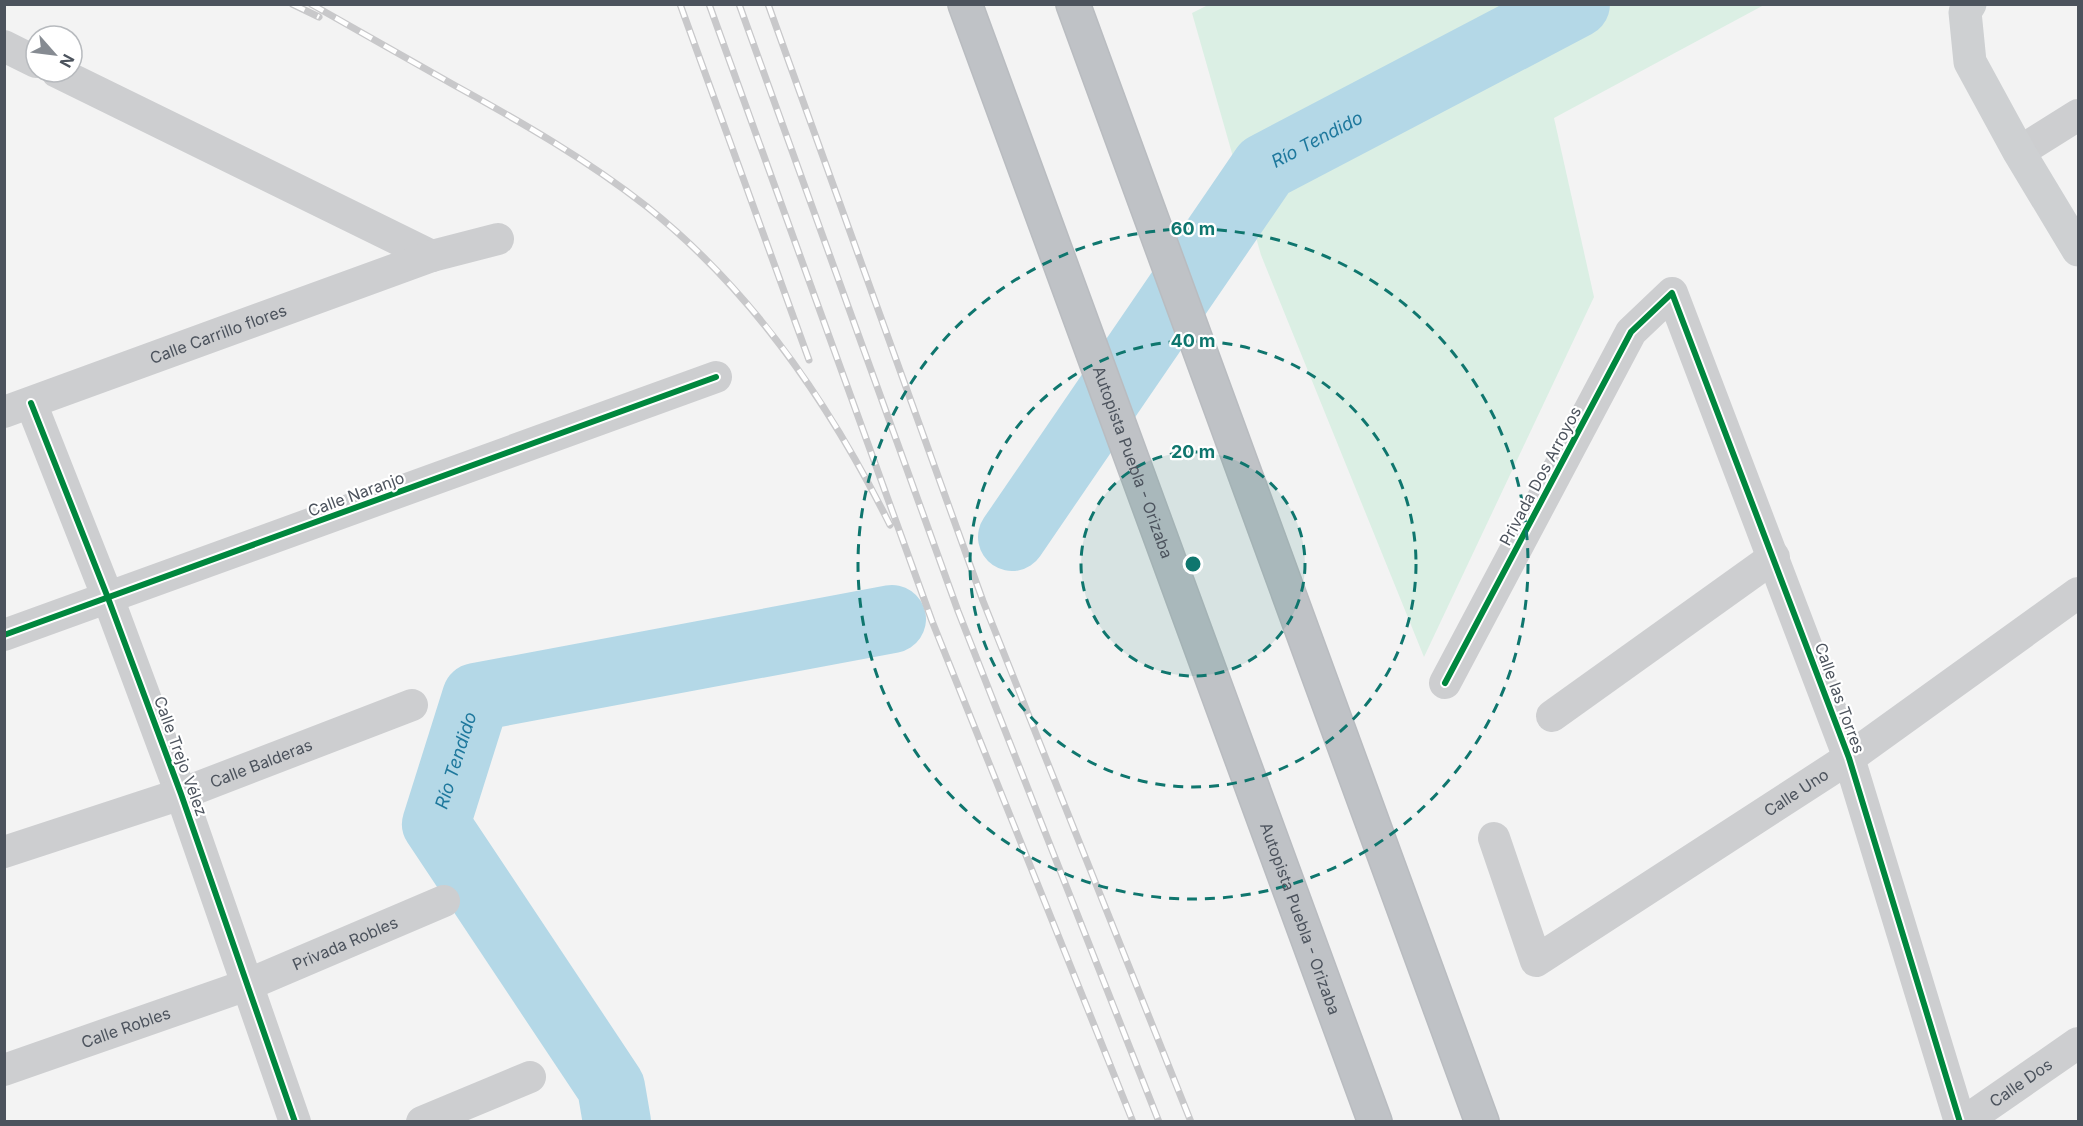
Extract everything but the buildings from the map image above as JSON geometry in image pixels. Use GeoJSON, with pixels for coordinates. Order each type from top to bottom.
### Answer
{"type":"FeatureCollection","features":[{"type":"Feature","properties":{"kind":"highway","name":"Autopista Puebla - Orizaba"},"geometry":{"type":"LineString","coordinates":[[965,4],[1374,1122]]}},
{"type":"Feature","properties":{"kind":"highway"},"geometry":{"type":"LineString","coordinates":[[1073,4],[1482,1122]]}},
{"type":"Feature","properties":{"kind":"street"},"geometry":{"type":"LineString","coordinates":[[1970,4],[1965,12],[1970,62],[2019,152],[2079,250]]}},
{"type":"Feature","properties":{"kind":"street"},"geometry":{"type":"LineString","coordinates":[[4,46],[24,56]]}},
{"type":"Feature","properties":{"kind":"street"},"geometry":{"type":"LineString","coordinates":[[81,84],[432,256]]}},
{"type":"Feature","properties":{"kind":"street"},"geometry":{"type":"LineString","coordinates":[[2019,152],[2079,115]]}},
{"type":"Feature","properties":{"kind":"street","name":"Calle Carrillo flores"},"geometry":{"type":"LineString","coordinates":[[18,407],[432,256],[498,239]]}},
{"type":"Feature","properties":{"kind":"street","name":"Calle las Torres"},"geometry":{"type":"LineString","coordinates":[[1672,292],[1849,758],[1962,1122]]}},
{"type":"Feature","properties":{"kind":"street","name":"Privada Dos Arroyos"},"geometry":{"type":"LineString","coordinates":[[1445,682],[1631,332],[1672,292]]}},
{"type":"Feature","properties":{"kind":"street","name":"Calle Naranjo"},"geometry":{"type":"LineString","coordinates":[[4,635],[716,377]]}},
{"type":"Feature","properties":{"kind":"street","name":"Calle Trejo Vélez"},"geometry":{"type":"LineString","coordinates":[[18,407],[108,598],[181,794],[296,1122]]}},
{"type":"Feature","properties":{"kind":"street"},"geometry":{"type":"LineString","coordinates":[[1552,716],[1774,557]]}},
{"type":"Feature","properties":{"kind":"street","name":"Calle Uno"},"geometry":{"type":"LineString","coordinates":[[1494,838],[1536,961],[1849,758],[2079,592]]}},
{"type":"Feature","properties":{"kind":"street","name":"Calle Balderas"},"geometry":{"type":"LineString","coordinates":[[4,852],[181,794],[412,705]]}},
{"type":"Feature","properties":{"kind":"street","name":"Privada Robles"},"geometry":{"type":"LineString","coordinates":[[247,985],[444,901]]}},
{"type":"Feature","properties":{"kind":"street","name":"Calle Robles"},"geometry":{"type":"LineString","coordinates":[[4,1070],[247,985]]}},
{"type":"Feature","properties":{"kind":"street","name":"Calle Dos"},"geometry":{"type":"LineString","coordinates":[[1962,1122],[2079,1043]]}},
{"type":"Feature","properties":{"kind":"street"},"geometry":{"type":"LineString","coordinates":[[422,1122],[530,1077]]}},
{"type":"Feature","properties":{"kind":"green space"},"geometry":{"type":"Polygon","coordinates":[[[1210,4],[1764,5],[1554,118],[1594,297],[1424,657],[1261,255],[1192,13],[1210,4]]]}},
{"type":"Feature","properties":{"kind":"waterway","name":"Río Tendido"},"geometry":{"type":"LineString","coordinates":[[1012,537],[1265,167],[1576,4]]}},
{"type":"Feature","properties":{"kind":"waterway","name":"Río Tendido"},"geometry":{"type":"LineString","coordinates":[[617,1122],[611,1087],[436,824],[476,697],[892,619]]}},
{"type":"Feature","properties":{"kind":"railway"},"geometry":{"type":"LineString","coordinates":[[292,4],[319,17]]}},
{"type":"Feature","properties":{"kind":"railway"},"geometry":{"type":"LineString","coordinates":[[311,4],[553,142],[600,172],[685,239],[721,275],[786,352],[842,436],[890,525]]}},
{"type":"Feature","properties":{"kind":"railway"},"geometry":{"type":"LineString","coordinates":[[680,4],[809,360]]}},
{"type":"Feature","properties":{"kind":"railway"},"geometry":{"type":"LineString","coordinates":[[709,4],[932,621],[1133,1122]]}},
{"type":"Feature","properties":{"kind":"railway"},"geometry":{"type":"LineString","coordinates":[[739,4],[958,611],[1159,1122]]}},
{"type":"Feature","properties":{"kind":"railway"},"geometry":{"type":"LineString","coordinates":[[768,4],[983,601],[1191,1122]]}},
{"type":"Feature","properties":{"kind":"cycle path"},"geometry":{"type":"LineString","coordinates":[[1445,683],[1631,332],[1672,293],[1849,758],[1960,1122]]}},
{"type":"Feature","properties":{"kind":"cycle path"},"geometry":{"type":"LineString","coordinates":[[4,635],[716,377]]}},
{"type":"Feature","properties":{"kind":"cycle path"},"geometry":{"type":"LineString","coordinates":[[31,403],[108,598],[181,794],[295,1122]]}}]}
